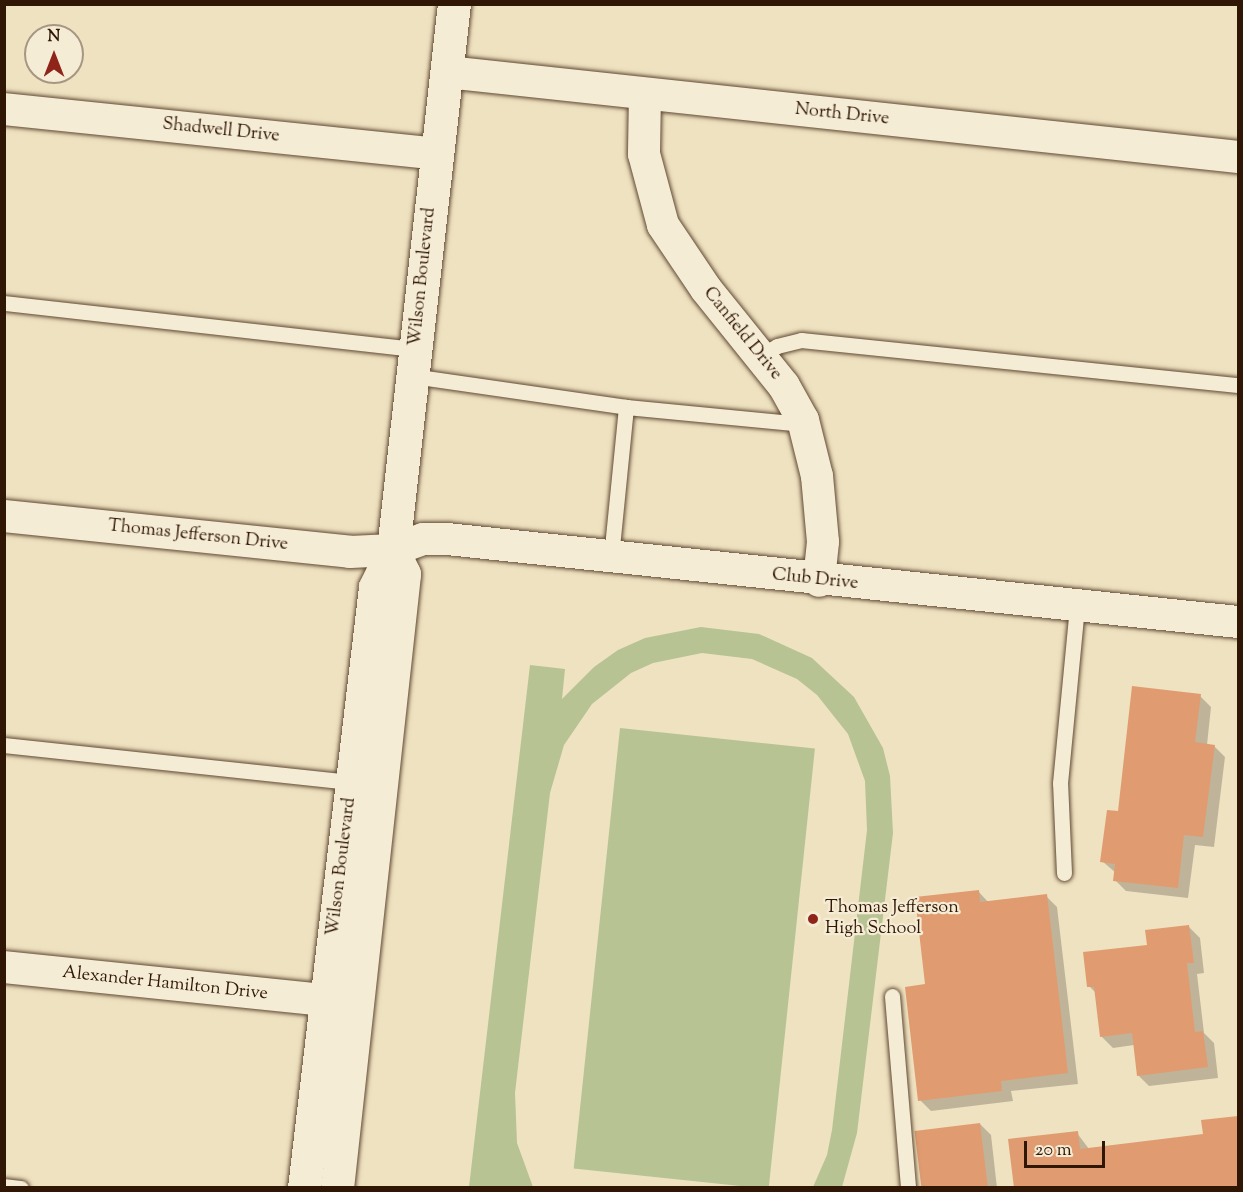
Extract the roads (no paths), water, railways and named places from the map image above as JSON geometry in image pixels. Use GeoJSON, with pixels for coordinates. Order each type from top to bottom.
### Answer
{"type":"FeatureCollection","features":[{"type":"Feature","properties":{"kind":"street","name":"Wilson Boulevard"},"geometry":{"type":"LineString","coordinates":[[304,1188],[375,587],[393,550],[454,4]]}},
{"type":"Feature","properties":{"kind":"street","name":"North Drive"},"geometry":{"type":"LineString","coordinates":[[447,72],[1239,157]]}},
{"type":"Feature","properties":{"kind":"street","name":"Canfield Drive"},"geometry":{"type":"LineString","coordinates":[[645,94],[644,154],[663,225],[706,289],[784,386],[804,424],[817,476],[823,542],[819,580]]}},
{"type":"Feature","properties":{"kind":"street","name":"Shadwell Drive"},"geometry":{"type":"LineString","coordinates":[[4,109],[437,154]]}},
{"type":"Feature","properties":{"kind":"street","name":"Thomas Jefferson Drive"},"geometry":{"type":"LineString","coordinates":[[4,516],[350,552],[393,550]]}},
{"type":"Feature","properties":{"kind":"street","name":"Club Drive"},"geometry":{"type":"LineString","coordinates":[[393,550],[423,540],[447,539],[819,580],[1239,622]]}},
{"type":"Feature","properties":{"kind":"street","name":"Wilson Boulevard"},"geometry":{"type":"LineString","coordinates":[[337,1188],[404,574],[393,550]]}},
{"type":"Feature","properties":{"kind":"street","name":"Alexander Hamilton Drive"},"geometry":{"type":"LineString","coordinates":[[4,967],[326,1000]]}},
{"type":"Feature","properties":{"kind":"lane"},"geometry":{"type":"LineString","coordinates":[[4,303],[414,362],[626,407],[804,424]]}},
{"type":"Feature","properties":{"kind":"lane"},"geometry":{"type":"LineString","coordinates":[[760,355],[777,346],[801,340],[1239,384]]}},
{"type":"Feature","properties":{"kind":"lane"},"geometry":{"type":"LineString","coordinates":[[611,557],[626,407]]}},
{"type":"Feature","properties":{"kind":"lane"},"geometry":{"type":"LineString","coordinates":[[1064,873],[1060,794],[1077,607]]}},
{"type":"Feature","properties":{"kind":"lane"},"geometry":{"type":"LineString","coordinates":[[4,745],[352,782]]}},
{"type":"Feature","properties":{"kind":"lane"},"geometry":{"type":"LineString","coordinates":[[892,996],[908,1188]]}},
{"type":"Feature","properties":{"kind":"lane"},"geometry":{"type":"LineString","coordinates":[[4,1186],[21,1188]]}},
{"type":"Feature","properties":{"kind":"place","name":"Thomas Jefferson High School"},"geometry":{"type":"Point","coordinates":[813,919]}}]}
